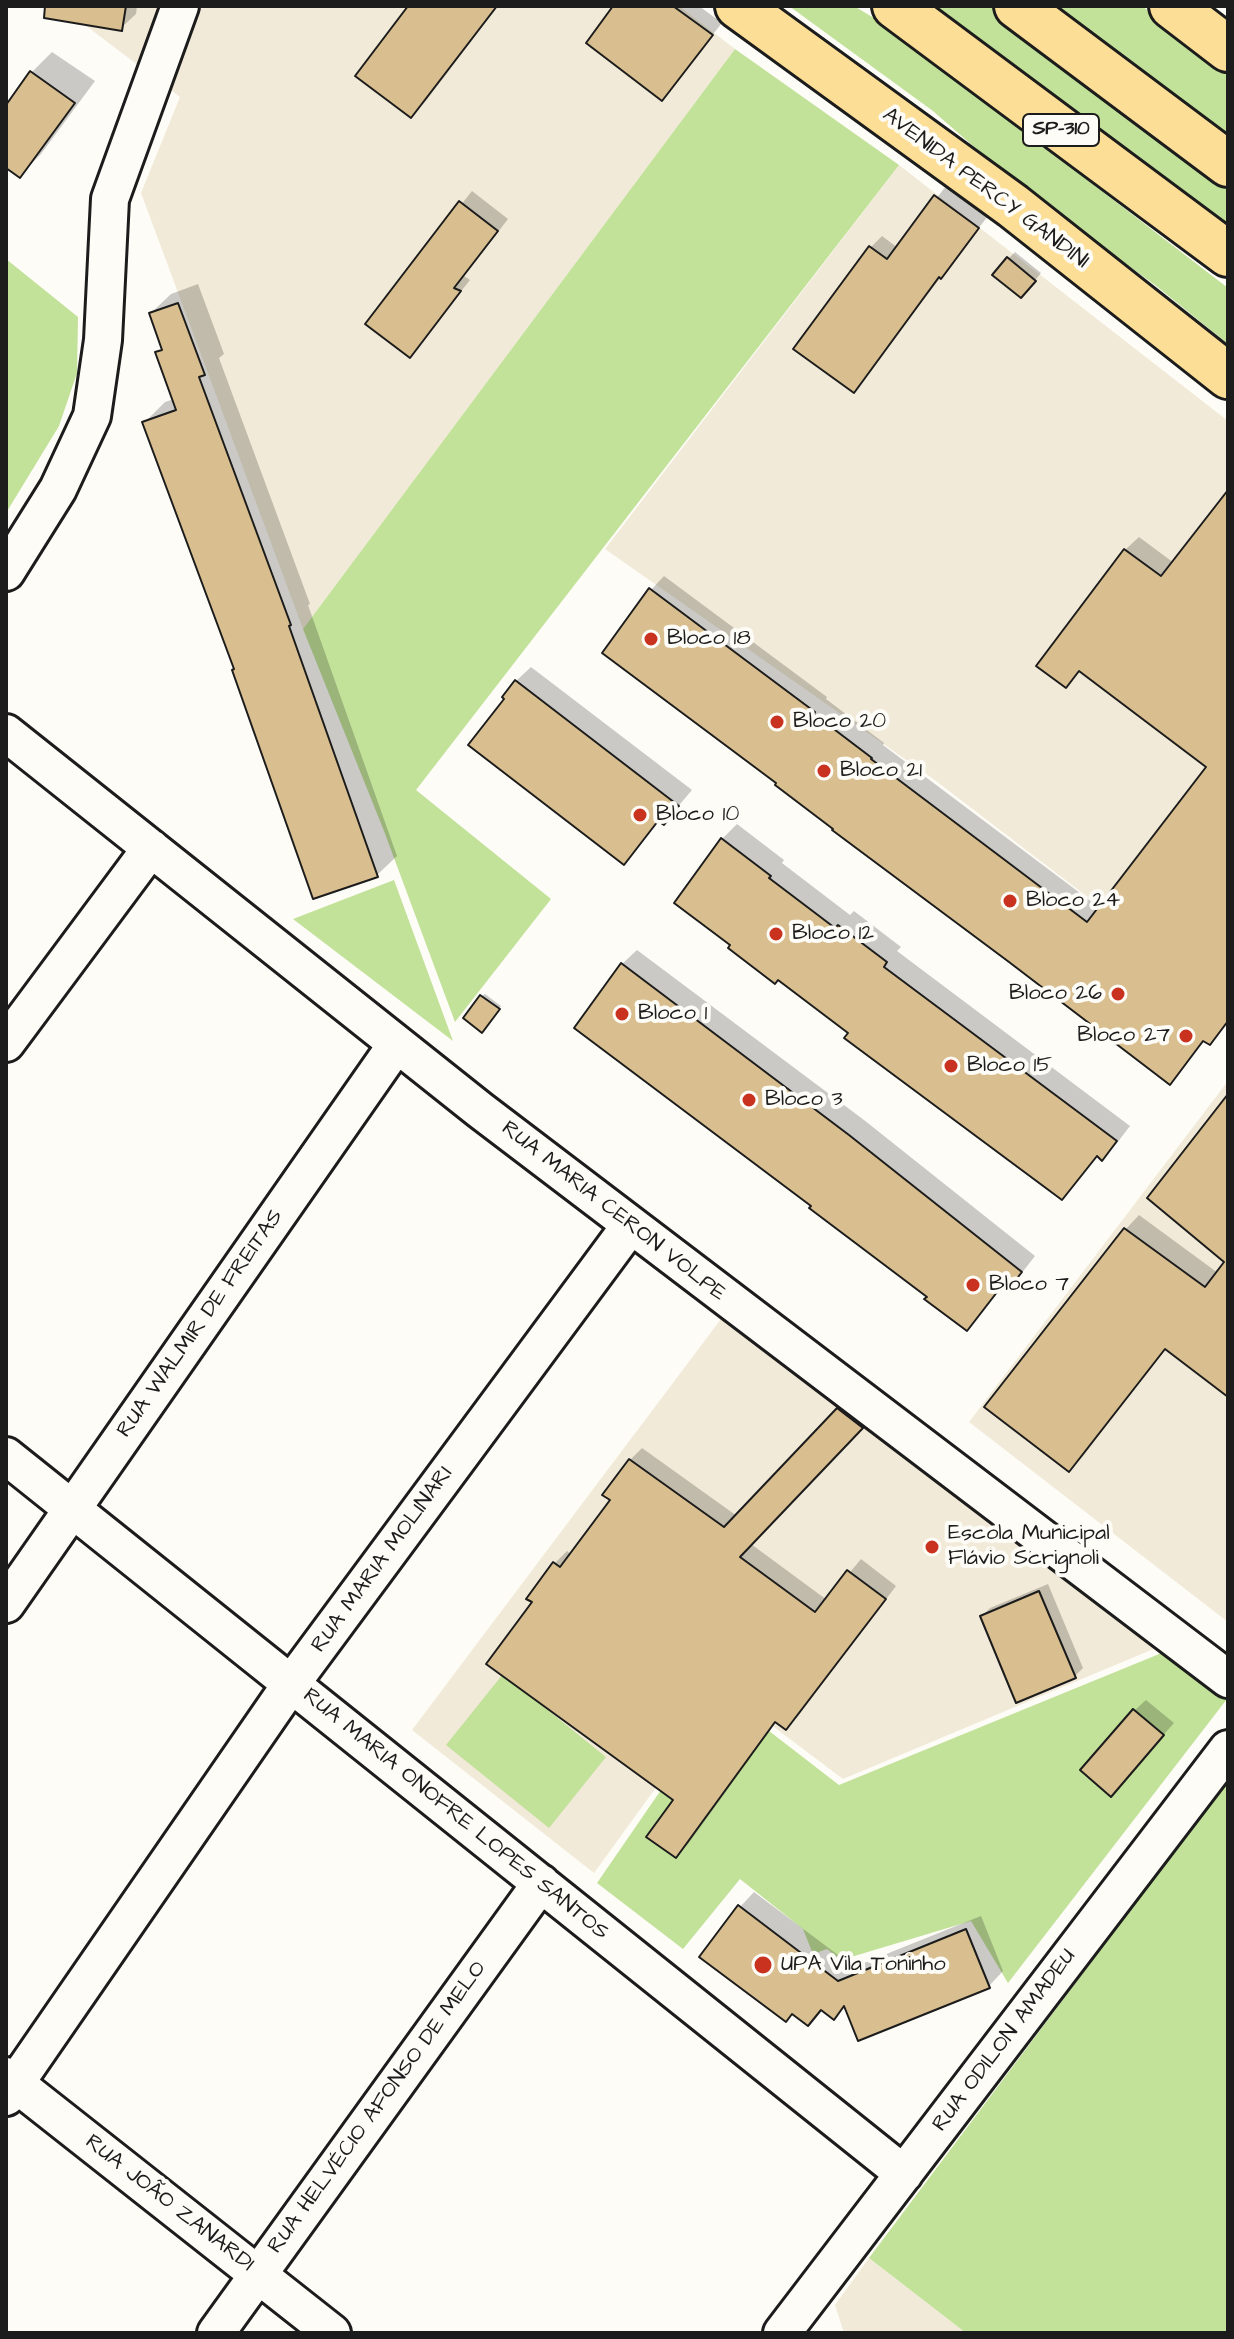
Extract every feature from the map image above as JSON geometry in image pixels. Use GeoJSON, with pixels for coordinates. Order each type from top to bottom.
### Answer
{"type":"FeatureCollection","features":[{"type":"Feature","properties":{"kind":"main road","name":"AVENIDA PERCY GANDINI"},"geometry":{"type":"LineString","coordinates":[[738,6],[1013,206],[1228,376]]}},
{"type":"Feature","properties":{"kind":"main road","name":"SP-310"},"geometry":{"type":"LineString","coordinates":[[895,6],[1228,254]]}},
{"type":"Feature","properties":{"kind":"main road"},"geometry":{"type":"LineString","coordinates":[[1017,6],[1228,164]]}},
{"type":"Feature","properties":{"kind":"main road"},"geometry":{"type":"LineString","coordinates":[[1172,6],[1228,49]]}},
{"type":"Feature","properties":{"kind":"street"},"geometry":{"type":"LineString","coordinates":[[6,572],[58,489],[92,416],[103,340],[110,199],[180,6]]}},
{"type":"Feature","properties":{"kind":"street","name":"RUA MARIA CERON VOLPE"},"geometry":{"type":"LineString","coordinates":[[6,733],[396,1045],[1228,1679]]}},
{"type":"Feature","properties":{"kind":"street"},"geometry":{"type":"LineString","coordinates":[[6,1043],[151,848]]}},
{"type":"Feature","properties":{"kind":"street","name":"RUA WALMIR DE FREITAS"},"geometry":{"type":"LineString","coordinates":[[6,1604],[396,1045]]}},
{"type":"Feature","properties":{"kind":"street","name":"RUA MARIA MOLINARI"},"geometry":{"type":"LineString","coordinates":[[9,2085],[291,1684],[630,1226]]}},
{"type":"Feature","properties":{"kind":"street","name":"RUA MARIA ONOFRE LOPES SANTOS"},"geometry":{"type":"LineString","coordinates":[[6,1456],[904,2174]]}},
{"type":"Feature","properties":{"kind":"street","name":"RUA ODILON AMADEU"},"geometry":{"type":"LineString","coordinates":[[782,2333],[1228,1749]]}},
{"type":"Feature","properties":{"kind":"street","name":"RUA HELVÉCIO AFONSO DE MELO"},"geometry":{"type":"LineString","coordinates":[[216,2333],[541,1883]]}},
{"type":"Feature","properties":{"kind":"street","name":"RUA JOÃO ZANARDI"},"geometry":{"type":"LineString","coordinates":[[9,2085],[332,2333]]}},
{"type":"Feature","properties":{"kind":"shaded area"},"geometry":{"type":"Polygon","coordinates":[[[60,6],[679,6],[735,49],[303,629],[141,193],[180,97],[60,6]]]}},
{"type":"Feature","properties":{"kind":"shaded area"},"geometry":{"type":"Polygon","coordinates":[[[899,165],[1228,421],[1228,1010],[1098,905],[932,778],[605,549],[899,165]]]}},
{"type":"Feature","properties":{"kind":"shaded area"},"geometry":{"type":"Polygon","coordinates":[[[1228,1081],[1228,1622],[969,1422],[1228,1081]]]}},
{"type":"Feature","properties":{"kind":"shaded area"},"geometry":{"type":"Polygon","coordinates":[[[724,1315],[1163,1645],[843,1779],[726,1691],[594,1873],[412,1730],[724,1315]]]}},
{"type":"Feature","properties":{"kind":"shaded area"},"geometry":{"type":"Polygon","coordinates":[[[869,2258],[966,2333],[844,2333],[835,2305],[869,2258]]]}},
{"type":"Feature","properties":{"kind":"green space"},"geometry":{"type":"Polygon","coordinates":[[[789,6],[854,6],[902,35],[987,97],[1090,182],[1228,288],[1228,344],[1155,285],[1020,187],[933,111],[789,6]]]}},
{"type":"Feature","properties":{"kind":"green space"},"geometry":{"type":"Polygon","coordinates":[[[923,6],[991,6],[1228,187],[1228,237],[923,6]]]}},
{"type":"Feature","properties":{"kind":"green space"},"geometry":{"type":"Polygon","coordinates":[[[1053,6],[1142,6],[1228,71],[1228,137],[1053,6]]]}},
{"type":"Feature","properties":{"kind":"green space"},"geometry":{"type":"Polygon","coordinates":[[[735,49],[899,165],[416,790],[551,899],[455,1022],[384,831],[303,629],[735,49]]]}},
{"type":"Feature","properties":{"kind":"green space"},"geometry":{"type":"Polygon","coordinates":[[[6,259],[78,317],[77,373],[59,426],[6,513],[6,259]]]}},
{"type":"Feature","properties":{"kind":"green space"},"geometry":{"type":"Polygon","coordinates":[[[394,880],[453,1041],[293,919],[394,880]]]}},
{"type":"Feature","properties":{"kind":"green space"},"geometry":{"type":"Polygon","coordinates":[[[1169,1650],[1227,1699],[1008,1983],[971,1921],[841,1960],[827,1949],[813,1954],[803,1929],[740,1879],[683,1949],[597,1883],[725,1697],[839,1785],[1169,1650]]]}},
{"type":"Feature","properties":{"kind":"green space"},"geometry":{"type":"Polygon","coordinates":[[[503,1674],[606,1757],[549,1828],[446,1745],[503,1674]]]}},
{"type":"Feature","properties":{"kind":"green space"},"geometry":{"type":"Polygon","coordinates":[[[1228,1780],[1228,2333],[966,2333],[869,2258],[1228,1780]]]}},
{"type":"Feature","properties":{"kind":"building"},"geometry":{"type":"Polygon","coordinates":[[[45,6],[126,6],[122,31],[44,18],[45,6]]]}},
{"type":"Feature","properties":{"kind":"building"},"geometry":{"type":"Polygon","coordinates":[[[408,6],[497,6],[411,118],[355,76],[408,6]]]}},
{"type":"Feature","properties":{"kind":"building"},"geometry":{"type":"Polygon","coordinates":[[[613,6],[673,6],[713,35],[662,101],[586,43],[613,6]]]}},
{"type":"Feature","properties":{"kind":"building"},"geometry":{"type":"Polygon","coordinates":[[[30,71],[75,103],[20,178],[6,168],[6,105],[30,71]]]}},
{"type":"Feature","properties":{"kind":"building"},"geometry":{"type":"Polygon","coordinates":[[[934,195],[979,228],[854,393],[793,349],[869,246],[887,259],[934,195]]]}},
{"type":"Feature","properties":{"kind":"building"},"geometry":{"type":"Polygon","coordinates":[[[459,201],[498,231],[454,288],[461,291],[410,358],[365,324],[459,201]]]}},
{"type":"Feature","properties":{"kind":"building"},"geometry":{"type":"Polygon","coordinates":[[[1007,257],[1036,281],[1021,298],[992,275],[1007,257]]]}},
{"type":"Feature","properties":{"kind":"building"},"geometry":{"type":"Polygon","coordinates":[[[178,303],[205,375],[199,377],[291,625],[378,877],[313,899],[234,669],[142,422],[176,410],[155,352],[162,350],[149,313],[178,303]]]}},
{"type":"Feature","properties":{"kind":"building"},"geometry":{"type":"Polygon","coordinates":[[[1228,490],[1228,1021],[1210,1045],[1203,1041],[1170,1085],[602,653],[649,588],[1087,922],[1206,767],[1079,671],[1066,688],[1036,666],[1124,549],[1161,576],[1228,490]]]}},
{"type":"Feature","properties":{"kind":"building"},"geometry":{"type":"Polygon","coordinates":[[[515,680],[679,806],[664,825],[658,821],[624,865],[468,745],[515,680]]]}},
{"type":"Feature","properties":{"kind":"building"},"geometry":{"type":"Polygon","coordinates":[[[721,838],[835,928],[838,925],[887,962],[884,967],[1117,1141],[1102,1161],[1097,1156],[1062,1200],[844,1038],[848,1033],[778,980],[775,984],[674,903],[721,838]]]}},
{"type":"Feature","properties":{"kind":"building"},"geometry":{"type":"Polygon","coordinates":[[[621,963],[849,1135],[1022,1272],[1007,1291],[1001,1287],[967,1331],[809,1208],[811,1206],[574,1028],[621,963]]]}},
{"type":"Feature","properties":{"kind":"building"},"geometry":{"type":"Polygon","coordinates":[[[480,995],[500,1009],[482,1033],[463,1018],[480,995]]]}},
{"type":"Feature","properties":{"kind":"building"},"geometry":{"type":"Polygon","coordinates":[[[1228,1094],[1228,1397],[1165,1349],[1069,1472],[984,1407],[1124,1228],[1205,1287],[1224,1262],[1147,1198],[1228,1094]]]}},
{"type":"Feature","properties":{"kind":"building"},"geometry":{"type":"Polygon","coordinates":[[[837,1408],[863,1428],[740,1557],[815,1612],[847,1570],[886,1599],[786,1730],[775,1722],[676,1858],[646,1837],[673,1800],[486,1664],[532,1602],[526,1599],[553,1562],[560,1567],[610,1500],[602,1495],[629,1459],[724,1527],[837,1408]]]}},
{"type":"Feature","properties":{"kind":"building"},"geometry":{"type":"Polygon","coordinates":[[[1039,1591],[1076,1678],[1016,1703],[980,1616],[1039,1591]]]}},
{"type":"Feature","properties":{"kind":"building"},"geometry":{"type":"Polygon","coordinates":[[[1133,1709],[1164,1735],[1111,1797],[1080,1770],[1133,1709]]]}},
{"type":"Feature","properties":{"kind":"building"},"geometry":{"type":"Polygon","coordinates":[[[738,1905],[838,1981],[966,1929],[990,1988],[858,2041],[844,2006],[834,2020],[821,2010],[808,2026],[792,2014],[786,2022],[699,1957],[738,1905]]]}},
{"type":"Feature","properties":{"kind":"place","name":"Bloco 18"},"geometry":{"type":"Point","coordinates":[651,639]}},
{"type":"Feature","properties":{"kind":"place","name":"Bloco 20"},"geometry":{"type":"Point","coordinates":[777,722]}},
{"type":"Feature","properties":{"kind":"place","name":"Bloco 21"},"geometry":{"type":"Point","coordinates":[824,771]}},
{"type":"Feature","properties":{"kind":"place","name":"Bloco 10"},"geometry":{"type":"Point","coordinates":[640,815]}},
{"type":"Feature","properties":{"kind":"place","name":"Bloco 24"},"geometry":{"type":"Point","coordinates":[1010,901]}},
{"type":"Feature","properties":{"kind":"place","name":"Bloco 12"},"geometry":{"type":"Point","coordinates":[776,934]}},
{"type":"Feature","properties":{"kind":"place","name":"Bloco 26"},"geometry":{"type":"Point","coordinates":[1118,994]}},
{"type":"Feature","properties":{"kind":"place","name":"Bloco 1"},"geometry":{"type":"Point","coordinates":[622,1014]}},
{"type":"Feature","properties":{"kind":"place","name":"Bloco 27"},"geometry":{"type":"Point","coordinates":[1186,1036]}},
{"type":"Feature","properties":{"kind":"place","name":"Bloco 15"},"geometry":{"type":"Point","coordinates":[951,1066]}},
{"type":"Feature","properties":{"kind":"place","name":"Bloco 3"},"geometry":{"type":"Point","coordinates":[749,1100]}},
{"type":"Feature","properties":{"kind":"place","name":"Bloco 7"},"geometry":{"type":"Point","coordinates":[973,1285]}},
{"type":"Feature","properties":{"kind":"place","name":"Escola Municipal Flávio Scrignoli"},"geometry":{"type":"Point","coordinates":[932,1547]}},
{"type":"Feature","properties":{"kind":"place","name":"UPA Vila Toninho"},"geometry":{"type":"Point","coordinates":[763,1965]}}]}
